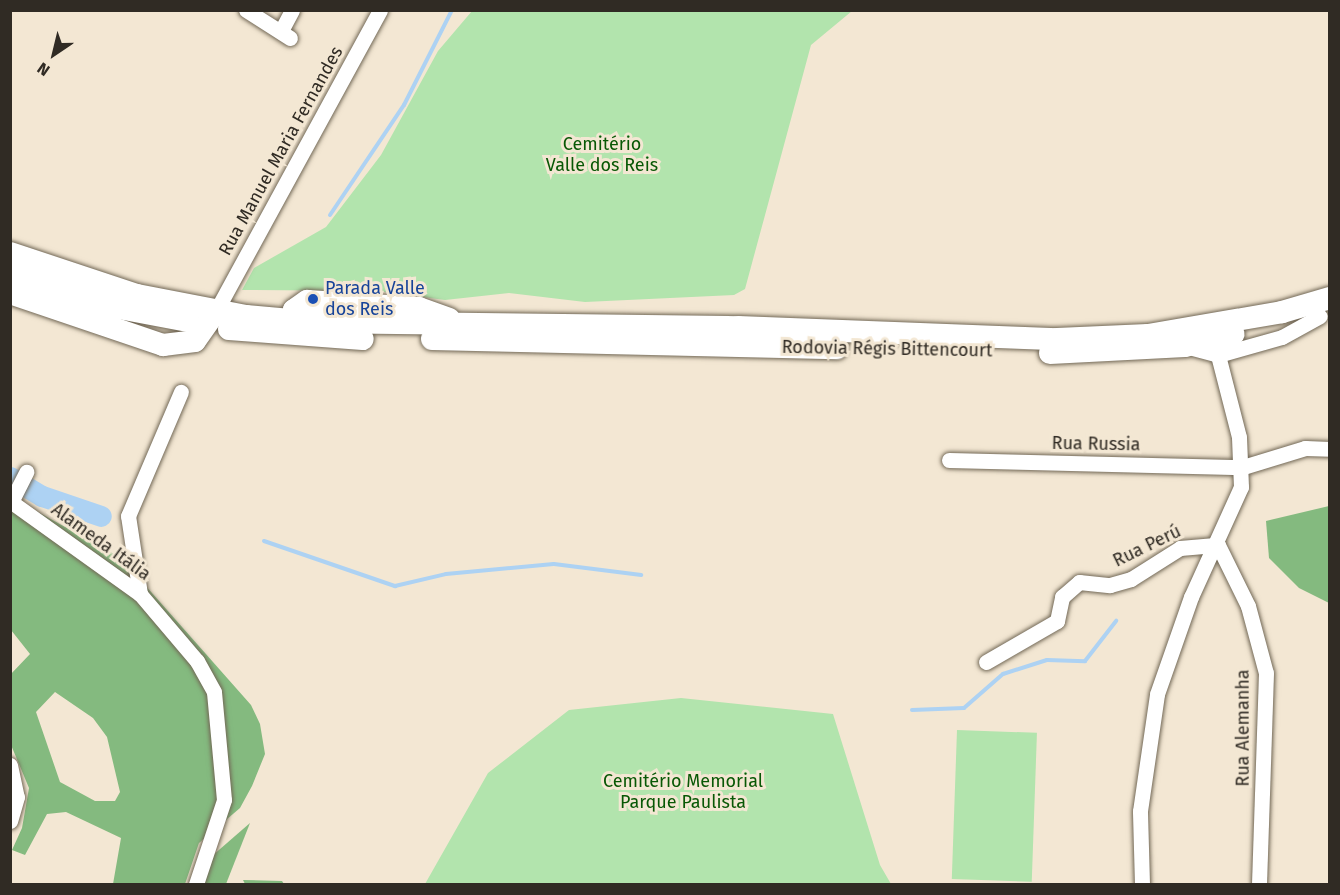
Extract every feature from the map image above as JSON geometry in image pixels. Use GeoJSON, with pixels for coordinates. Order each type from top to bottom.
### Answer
{"type":"FeatureCollection","features":[{"type":"Feature","properties":{"kind":"highway"},"geometry":{"type":"LineString","coordinates":[[10,254],[79,279],[218,322]]}},
{"type":"Feature","properties":{"kind":"highway"},"geometry":{"type":"LineString","coordinates":[[10,272],[119,309],[291,329]]}},
{"type":"Feature","properties":{"kind":"highway"},"geometry":{"type":"LineString","coordinates":[[10,293],[163,345],[195,341],[218,322]]}},
{"type":"Feature","properties":{"kind":"highway","name":"Rodovia Régis Bittencourt"},"geometry":{"type":"LineString","coordinates":[[291,329],[468,324],[1057,339],[1148,335],[1282,312],[1326,309]]}},
{"type":"Feature","properties":{"kind":"highway","name":"Rodovia Régis Bittencourt"},"geometry":{"type":"LineString","coordinates":[[291,329],[441,339],[1090,354],[1185,346],[1326,309]]}},
{"type":"Feature","properties":{"kind":"street"},"geometry":{"type":"LineString","coordinates":[[246,10],[286,34],[292,10]]}},
{"type":"Feature","properties":{"kind":"street","name":"Rua Manuel Maria Fernandes"},"geometry":{"type":"LineString","coordinates":[[218,322],[343,69],[380,10]]}},
{"type":"Feature","properties":{"kind":"street"},"geometry":{"type":"LineString","coordinates":[[1185,346],[1218,355],[1282,337],[1326,309]]}},
{"type":"Feature","properties":{"kind":"street"},"geometry":{"type":"LineString","coordinates":[[1142,885],[1140,812],[1150,724],[1191,597],[1237,506],[1243,467],[1218,355]]}},
{"type":"Feature","properties":{"kind":"street"},"geometry":{"type":"LineString","coordinates":[[140,594],[128,516],[181,392]]}},
{"type":"Feature","properties":{"kind":"street","name":"Rua Russia"},"geometry":{"type":"LineString","coordinates":[[949,460],[1243,467],[1305,448],[1329,449]]}},
{"type":"Feature","properties":{"kind":"street"},"geometry":{"type":"LineString","coordinates":[[13,498],[26,472]]}},
{"type":"Feature","properties":{"kind":"street","name":"Alameda Itália"},"geometry":{"type":"LineString","coordinates":[[13,498],[140,594],[197,661],[220,719],[224,800],[196,885]]}},
{"type":"Feature","properties":{"kind":"street","name":"Rua Perú"},"geometry":{"type":"LineString","coordinates":[[986,662],[1057,621],[1062,597],[1079,582],[1110,585],[1131,579],[1180,548],[1218,545]]}},
{"type":"Feature","properties":{"kind":"street","name":"Rua Alemanha"},"geometry":{"type":"LineString","coordinates":[[1218,545],[1248,606],[1266,673],[1259,885]]}},
{"type":"Feature","properties":{"kind":"street"},"geometry":{"type":"LineString","coordinates":[[10,765],[17,797],[10,821]]}},
{"type":"Feature","properties":{"kind":"green space","name":"Cemitério Valle dos Reis"},"geometry":{"type":"Polygon","coordinates":[[[472,11],[852,11],[811,45],[745,289],[734,295],[585,302],[509,293],[445,300],[377,291],[242,290],[254,268],[326,227],[381,155],[438,51],[472,11]]]}},
{"type":"Feature","properties":{"kind":"green space"},"geometry":{"type":"Polygon","coordinates":[[[11,497],[121,558],[251,705],[260,724],[265,754],[240,808],[199,843],[185,884],[113,884],[121,838],[66,812],[47,814],[25,855],[12,850],[22,828],[29,788],[11,745],[10,675],[30,654],[11,630],[11,497]],[[55,692],[36,712],[60,782],[95,801],[115,801],[120,792],[107,737],[93,718],[55,692]]]}},
{"type":"Feature","properties":{"kind":"green space"},"geometry":{"type":"Polygon","coordinates":[[[1330,506],[1329,603],[1299,588],[1269,558],[1266,521],[1330,506]]]}},
{"type":"Feature","properties":{"kind":"green space","name":"Cemitério Memorial Parque Paulista"},"geometry":{"type":"Polygon","coordinates":[[[681,698],[833,714],[880,865],[891,884],[425,884],[488,773],[569,710],[681,698]]]}},
{"type":"Feature","properties":{"kind":"green space"},"geometry":{"type":"Polygon","coordinates":[[[957,730],[1037,733],[1032,882],[952,879],[957,730]]]}},
{"type":"Feature","properties":{"kind":"green space"},"geometry":{"type":"Polygon","coordinates":[[[250,823],[226,884],[202,884],[212,856],[250,823]]]}},
{"type":"Feature","properties":{"kind":"green space"},"geometry":{"type":"Polygon","coordinates":[[[243,880],[282,881],[284,884],[245,884],[243,880]]]}},
{"type":"Feature","properties":{"kind":"waterway"},"geometry":{"type":"LineString","coordinates":[[330,215],[404,105],[452,10]]}},
{"type":"Feature","properties":{"kind":"waterway"},"geometry":{"type":"LineString","coordinates":[[10,477],[42,496],[101,516]]}},
{"type":"Feature","properties":{"kind":"waterway"},"geometry":{"type":"LineString","coordinates":[[264,541],[395,586],[446,574],[554,564],[641,575]]}},
{"type":"Feature","properties":{"kind":"waterway"},"geometry":{"type":"LineString","coordinates":[[912,710],[964,708],[1003,674],[1047,660],[1085,661],[1116,621]]}},
{"type":"Feature","properties":{"kind":"place","name":"Parada Valle dos Reis"},"geometry":{"type":"Point","coordinates":[313,299]}}]}
